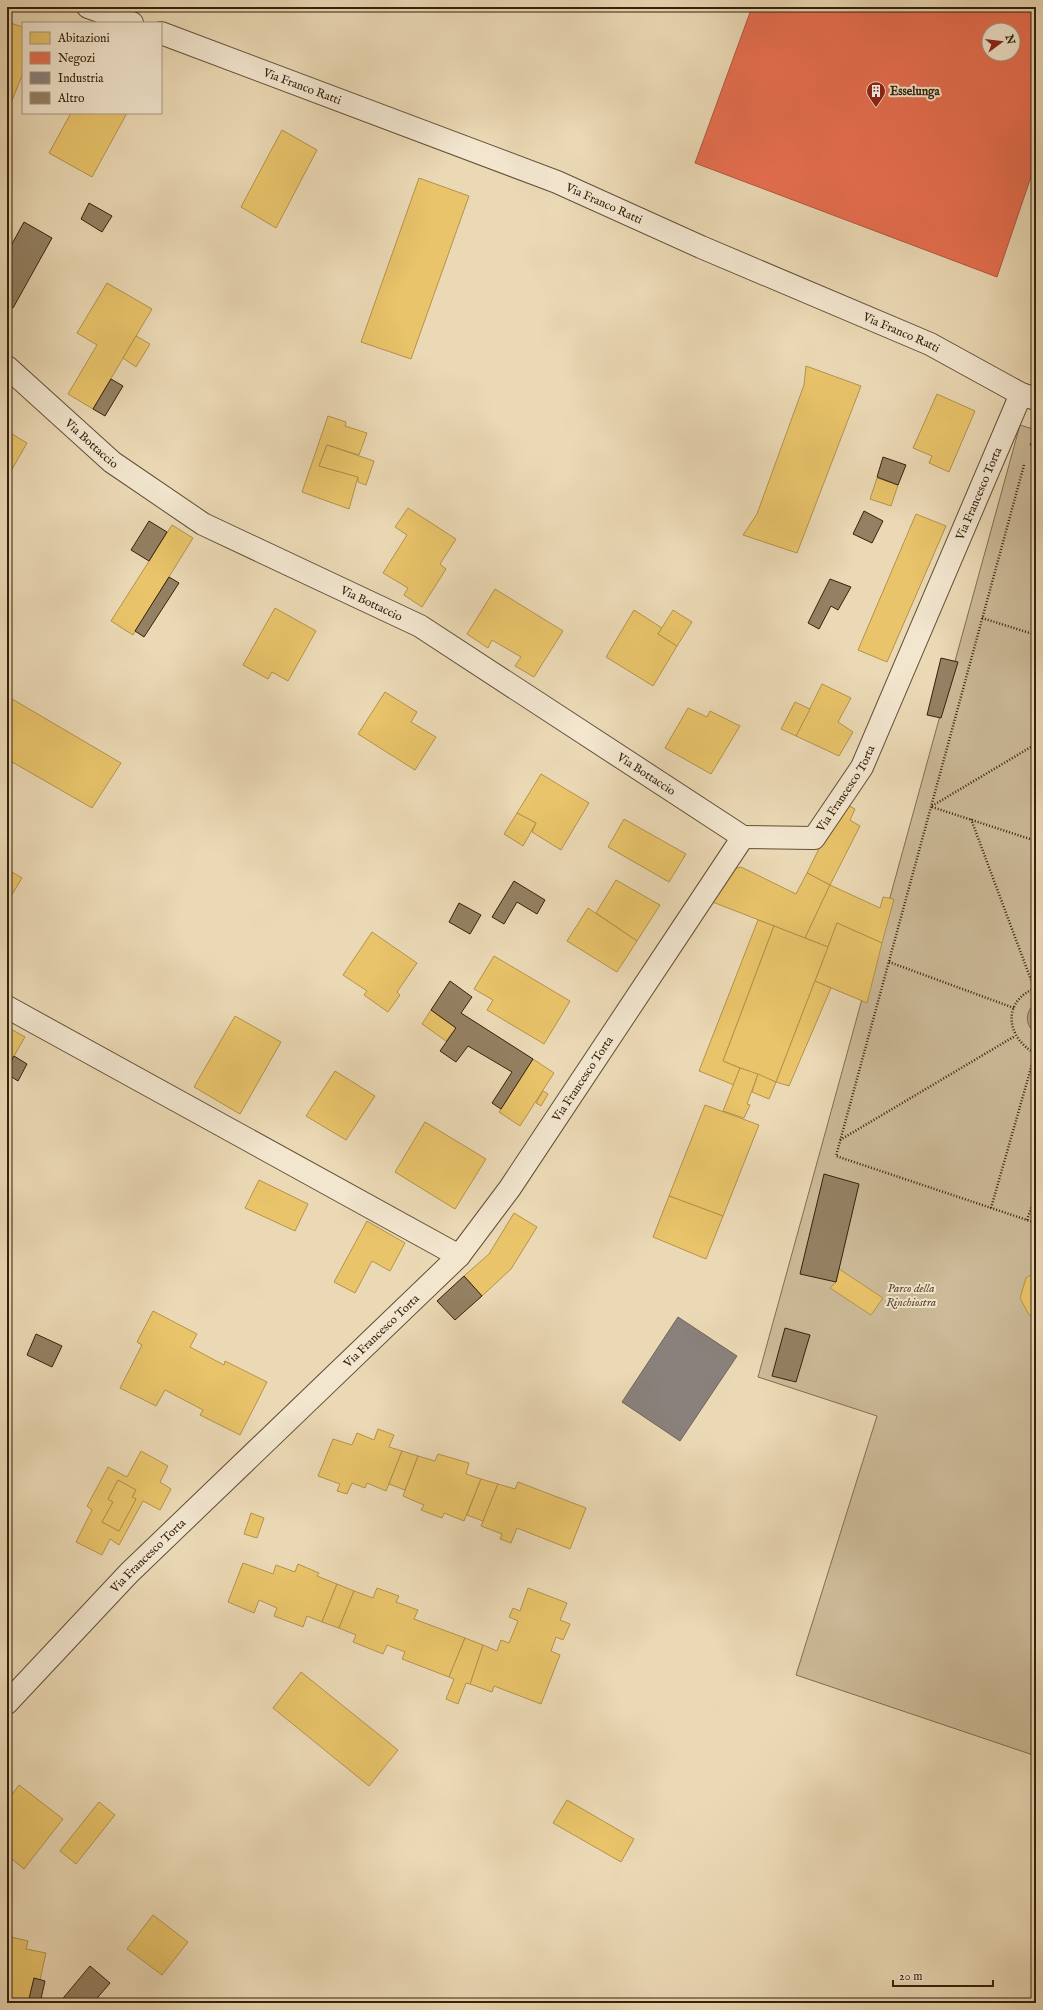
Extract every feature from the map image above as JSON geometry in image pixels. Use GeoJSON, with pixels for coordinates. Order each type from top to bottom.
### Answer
{"type":"FeatureCollection","features":[{"type":"Feature","properties":{"kind":"street"},"geometry":{"type":"LineString","coordinates":[[88,7],[129,22]]}},
{"type":"Feature","properties":{"kind":"street","name":"Via Franco Ratti"},"geometry":{"type":"LineString","coordinates":[[162,33],[557,182],[700,247],[930,344],[1029,397]]}},
{"type":"Feature","properties":{"kind":"street","name":"Via Bottaccio"},"geometry":{"type":"LineString","coordinates":[[7,367],[112,462],[203,524],[420,626],[743,837]]}},
{"type":"Feature","properties":{"kind":"street","name":"Via Francesco Torta"},"geometry":{"type":"LineString","coordinates":[[7,1703],[129,1573],[459,1256],[510,1188],[743,837],[814,838],[862,767],[1029,397]]}},
{"type":"Feature","properties":{"kind":"street"},"geometry":{"type":"LineString","coordinates":[[7,1007],[459,1256]]}},
{"type":"Feature","properties":{"kind":"path"},"geometry":{"type":"LineString","coordinates":[[1028,452],[1030,444],[1036,446]]}},
{"type":"Feature","properties":{"kind":"path"},"geometry":{"type":"LineString","coordinates":[[1026,459],[836,1156],[1036,1223]]}},
{"type":"Feature","properties":{"kind":"path"},"geometry":{"type":"LineString","coordinates":[[982,618],[1036,635]]}},
{"type":"Feature","properties":{"kind":"path"},"geometry":{"type":"LineString","coordinates":[[932,807],[1036,744]]}},
{"type":"Feature","properties":{"kind":"path"},"geometry":{"type":"LineString","coordinates":[[932,807],[1036,841]]}},
{"type":"Feature","properties":{"kind":"path"},"geometry":{"type":"LineString","coordinates":[[971,820],[1035,988],[1022,996],[1014,1008],[1011,1022],[1015,1036],[1024,1047],[1036,1054],[991,1208]]}},
{"type":"Feature","properties":{"kind":"path"},"geometry":{"type":"LineString","coordinates":[[889,962],[1014,1008]]}},
{"type":"Feature","properties":{"kind":"path"},"geometry":{"type":"LineString","coordinates":[[840,1140],[1015,1036]]}},
{"type":"Feature","properties":{"kind":"path"},"geometry":{"type":"LineString","coordinates":[[1027,1220],[1036,1194]]}},
{"type":"Feature","properties":{"kind":"green space","name":"Parco della Rinchiostra"},"geometry":{"type":"Polygon","coordinates":[[[1020,425],[1036,430],[1036,1756],[796,1675],[877,1416],[758,1377],[1020,425]]]}},
{"type":"Feature","properties":{"kind":"shaded area"},"geometry":{"type":"Polygon","coordinates":[[[1036,1003],[1036,1033],[1029,1026],[1027,1018],[1032,1006],[1036,1003]]]}},
{"type":"Feature","properties":{"kind":"building: Abitazioni"},"geometry":{"type":"Polygon","coordinates":[[[7,22],[22,27],[22,76],[9,108],[7,107],[7,22]]]}},
{"type":"Feature","properties":{"kind":"building: Abitazioni"},"geometry":{"type":"Polygon","coordinates":[[[70,114],[126,114],[92,177],[49,153],[70,114]]]}},
{"type":"Feature","properties":{"kind":"building: Abitazioni"},"geometry":{"type":"Polygon","coordinates":[[[282,130],[317,150],[276,228],[241,207],[282,130]]]}},
{"type":"Feature","properties":{"kind":"building: Abitazioni"},"geometry":{"type":"Polygon","coordinates":[[[419,178],[469,196],[411,359],[361,342],[419,178]]]}},
{"type":"Feature","properties":{"kind":"building: Abitazioni"},"geometry":{"type":"Polygon","coordinates":[[[107,283],[152,309],[93,409],[68,394],[97,345],[77,333],[107,283]]]}},
{"type":"Feature","properties":{"kind":"building: Abitazioni"},"geometry":{"type":"Polygon","coordinates":[[[136,336],[150,344],[136,367],[123,358],[136,336]]]}},
{"type":"Feature","properties":{"kind":"building: Abitazioni"},"geometry":{"type":"Polygon","coordinates":[[[806,366],[861,386],[797,553],[743,535],[757,514],[804,385],[806,366]]]}},
{"type":"Feature","properties":{"kind":"building: Abitazioni"},"geometry":{"type":"Polygon","coordinates":[[[937,394],[975,411],[949,472],[929,463],[932,456],[913,448],[937,394]]]}},
{"type":"Feature","properties":{"kind":"building: Abitazioni"},"geometry":{"type":"Polygon","coordinates":[[[328,416],[346,422],[345,426],[367,433],[359,455],[327,445],[319,466],[358,477],[349,509],[302,492],[328,416]]]}},
{"type":"Feature","properties":{"kind":"building: Abitazioni"},"geometry":{"type":"Polygon","coordinates":[[[7,431],[27,443],[7,478],[7,431]]]}},
{"type":"Feature","properties":{"kind":"building: Abitazioni"},"geometry":{"type":"Polygon","coordinates":[[[327,445],[374,461],[366,485],[358,482],[358,477],[319,466],[327,445]]]}},
{"type":"Feature","properties":{"kind":"building: Abitazioni"},"geometry":{"type":"Polygon","coordinates":[[[877,478],[898,485],[891,506],[870,499],[877,478]]]}},
{"type":"Feature","properties":{"kind":"building: Abitazioni"},"geometry":{"type":"Polygon","coordinates":[[[408,508],[456,539],[440,564],[446,569],[422,607],[404,595],[408,588],[383,573],[407,535],[395,527],[408,508]]]}},
{"type":"Feature","properties":{"kind":"building: Abitazioni"},"geometry":{"type":"Polygon","coordinates":[[[916,514],[946,526],[887,662],[858,650],[916,514]]]}},
{"type":"Feature","properties":{"kind":"building: Abitazioni"},"geometry":{"type":"Polygon","coordinates":[[[172,525],[193,538],[133,635],[111,621],[172,525]]]}},
{"type":"Feature","properties":{"kind":"building: Abitazioni"},"geometry":{"type":"Polygon","coordinates":[[[495,589],[563,631],[534,677],[515,666],[521,657],[492,640],[488,648],[467,634],[495,589]]]}},
{"type":"Feature","properties":{"kind":"building: Abitazioni"},"geometry":{"type":"Polygon","coordinates":[[[275,608],[316,631],[288,681],[272,672],[268,679],[243,665],[275,608]]]}},
{"type":"Feature","properties":{"kind":"building: Abitazioni"},"geometry":{"type":"Polygon","coordinates":[[[634,610],[662,628],[658,634],[677,646],[653,686],[606,657],[634,610]]]}},
{"type":"Feature","properties":{"kind":"building: Abitazioni"},"geometry":{"type":"Polygon","coordinates":[[[673,610],[692,622],[677,646],[658,634],[673,610]]]}},
{"type":"Feature","properties":{"kind":"building: Abitazioni"},"geometry":{"type":"Polygon","coordinates":[[[822,684],[851,698],[838,722],[853,732],[839,756],[796,736],[822,684]]]}},
{"type":"Feature","properties":{"kind":"building: Abitazioni"},"geometry":{"type":"Polygon","coordinates":[[[385,692],[417,712],[411,722],[436,737],[415,770],[358,734],[385,692]]]}},
{"type":"Feature","properties":{"kind":"building: Abitazioni"},"geometry":{"type":"Polygon","coordinates":[[[7,696],[121,763],[92,808],[7,759],[7,696]]]}},
{"type":"Feature","properties":{"kind":"building: Abitazioni"},"geometry":{"type":"Polygon","coordinates":[[[795,702],[810,709],[796,736],[781,729],[795,702]]]}},
{"type":"Feature","properties":{"kind":"building: Abitazioni"},"geometry":{"type":"Polygon","coordinates":[[[688,708],[707,717],[710,711],[740,726],[711,774],[665,748],[688,708]]]}},
{"type":"Feature","properties":{"kind":"building: Abitazioni"},"geometry":{"type":"Polygon","coordinates":[[[541,774],[589,803],[561,850],[532,832],[536,823],[517,813],[541,774]]]}},
{"type":"Feature","properties":{"kind":"building: Abitazioni"},"geometry":{"type":"Polygon","coordinates":[[[842,802],[855,809],[850,820],[860,826],[830,885],[807,873],[842,802]]]}},
{"type":"Feature","properties":{"kind":"building: Abitazioni"},"geometry":{"type":"Polygon","coordinates":[[[517,813],[536,823],[523,846],[504,834],[517,813]]]}},
{"type":"Feature","properties":{"kind":"building: Abitazioni"},"geometry":{"type":"Polygon","coordinates":[[[624,819],[686,854],[669,882],[608,847],[624,819]]]}},
{"type":"Feature","properties":{"kind":"building: Abitazioni"},"geometry":{"type":"Polygon","coordinates":[[[741,867],[796,894],[807,873],[830,885],[805,938],[710,901],[727,871],[741,867]]]}},
{"type":"Feature","properties":{"kind":"building: Abitazioni"},"geometry":{"type":"Polygon","coordinates":[[[7,869],[22,878],[7,903],[7,869]]]}},
{"type":"Feature","properties":{"kind":"building: Abitazioni"},"geometry":{"type":"Polygon","coordinates":[[[616,880],[660,905],[637,941],[596,913],[616,880]]]}},
{"type":"Feature","properties":{"kind":"building: Abitazioni"},"geometry":{"type":"Polygon","coordinates":[[[830,885],[880,908],[883,897],[894,899],[882,943],[837,923],[828,947],[805,938],[830,885]]]}},
{"type":"Feature","properties":{"kind":"building: Abitazioni"},"geometry":{"type":"Polygon","coordinates":[[[588,908],[637,941],[617,972],[567,941],[588,908]]]}},
{"type":"Feature","properties":{"kind":"building: Abitazioni"},"geometry":{"type":"Polygon","coordinates":[[[758,920],[774,926],[723,1061],[740,1068],[734,1085],[699,1071],[758,920]]]}},
{"type":"Feature","properties":{"kind":"building: Abitazioni"},"geometry":{"type":"Polygon","coordinates":[[[837,923],[882,943],[867,1003],[815,981],[837,923]]]}},
{"type":"Feature","properties":{"kind":"building: Abitazioni"},"geometry":{"type":"Polygon","coordinates":[[[774,926],[828,947],[776,1082],[723,1061],[774,926]]]}},
{"type":"Feature","properties":{"kind":"building: Abitazioni"},"geometry":{"type":"Polygon","coordinates":[[[372,932],[417,963],[397,992],[400,995],[388,1012],[364,995],[367,991],[343,975],[372,932]]]}},
{"type":"Feature","properties":{"kind":"building: Abitazioni"},"geometry":{"type":"Polygon","coordinates":[[[494,956],[570,1001],[544,1044],[487,1010],[493,1000],[474,989],[494,956]]]}},
{"type":"Feature","properties":{"kind":"building: Abitazioni"},"geometry":{"type":"Polygon","coordinates":[[[815,981],[831,988],[789,1086],[776,1082],[815,981]]]}},
{"type":"Feature","properties":{"kind":"building: Abitazioni"},"geometry":{"type":"Polygon","coordinates":[[[431,1010],[456,1028],[446,1041],[422,1024],[431,1010]]]}},
{"type":"Feature","properties":{"kind":"building: Abitazioni"},"geometry":{"type":"Polygon","coordinates":[[[235,1016],[281,1042],[240,1114],[194,1087],[235,1016]]]}},
{"type":"Feature","properties":{"kind":"building: Abitazioni"},"geometry":{"type":"Polygon","coordinates":[[[7,1027],[25,1037],[7,1068],[7,1027]]]}},
{"type":"Feature","properties":{"kind":"building: Abitazioni"},"geometry":{"type":"Polygon","coordinates":[[[533,1059],[554,1073],[520,1126],[499,1112],[533,1059]]]}},
{"type":"Feature","properties":{"kind":"building: Abitazioni"},"geometry":{"type":"Polygon","coordinates":[[[740,1068],[758,1074],[747,1104],[750,1105],[744,1118],[723,1111],[740,1068]]]}},
{"type":"Feature","properties":{"kind":"building: Abitazioni"},"geometry":{"type":"Polygon","coordinates":[[[335,1071],[375,1096],[346,1140],[306,1116],[335,1071]]]}},
{"type":"Feature","properties":{"kind":"building: Abitazioni"},"geometry":{"type":"Polygon","coordinates":[[[758,1074],[776,1082],[769,1099],[752,1092],[758,1074]]]}},
{"type":"Feature","properties":{"kind":"building: Abitazioni"},"geometry":{"type":"Polygon","coordinates":[[[543,1091],[548,1094],[541,1106],[536,1103],[543,1091]]]}},
{"type":"Feature","properties":{"kind":"building: Abitazioni"},"geometry":{"type":"Polygon","coordinates":[[[705,1105],[759,1125],[723,1216],[669,1196],[705,1105]]]}},
{"type":"Feature","properties":{"kind":"building: Abitazioni"},"geometry":{"type":"Polygon","coordinates":[[[425,1122],[486,1159],[455,1209],[395,1172],[425,1122]]]}},
{"type":"Feature","properties":{"kind":"building: Abitazioni"},"geometry":{"type":"Polygon","coordinates":[[[259,1180],[308,1204],[295,1231],[245,1208],[259,1180]]]}},
{"type":"Feature","properties":{"kind":"building: Abitazioni"},"geometry":{"type":"Polygon","coordinates":[[[669,1196],[723,1216],[706,1259],[653,1237],[669,1196]]]}},
{"type":"Feature","properties":{"kind":"building: Abitazioni"},"geometry":{"type":"Polygon","coordinates":[[[514,1213],[537,1227],[511,1269],[482,1296],[464,1276],[489,1254],[514,1213]]]}},
{"type":"Feature","properties":{"kind":"building: Abitazioni"},"geometry":{"type":"Polygon","coordinates":[[[367,1221],[405,1243],[390,1271],[372,1261],[355,1293],[334,1282],[367,1221]]]}},
{"type":"Feature","properties":{"kind":"building: Abitazioni"},"geometry":{"type":"Polygon","coordinates":[[[839,1269],[883,1298],[871,1315],[830,1288],[836,1282],[839,1269]]]}},
{"type":"Feature","properties":{"kind":"building: Abitazioni"},"geometry":{"type":"Polygon","coordinates":[[[1036,1272],[1036,1317],[1029,1315],[1020,1298],[1026,1278],[1036,1272]]]}},
{"type":"Feature","properties":{"kind":"building: Abitazioni"},"geometry":{"type":"Polygon","coordinates":[[[153,1311],[197,1334],[190,1347],[224,1365],[225,1361],[267,1382],[240,1435],[200,1415],[203,1410],[165,1390],[156,1406],[120,1388],[142,1345],[137,1342],[153,1311]]]}},
{"type":"Feature","properties":{"kind":"building: Abitazioni"},"geometry":{"type":"Polygon","coordinates":[[[1036,1336],[1036,1350],[1032,1349],[1036,1336]]]}},
{"type":"Feature","properties":{"kind":"building: Abitazioni"},"geometry":{"type":"Polygon","coordinates":[[[378,1429],[394,1435],[389,1447],[402,1451],[386,1491],[367,1483],[365,1488],[352,1483],[347,1494],[337,1491],[340,1484],[318,1476],[333,1439],[352,1445],[357,1433],[374,1440],[378,1429]]]}},
{"type":"Feature","properties":{"kind":"building: Abitazioni"},"geometry":{"type":"Polygon","coordinates":[[[141,1451],[168,1466],[160,1482],[171,1489],[160,1510],[143,1501],[119,1545],[110,1539],[102,1555],[76,1542],[92,1510],[87,1506],[108,1467],[127,1477],[141,1451]],[[118,1480],[108,1499],[113,1502],[102,1522],[119,1531],[136,1499],[132,1497],[136,1490],[118,1480]]]}},
{"type":"Feature","properties":{"kind":"building: Abitazioni"},"geometry":{"type":"Polygon","coordinates":[[[402,1451],[418,1456],[405,1490],[389,1484],[402,1451]]]}},
{"type":"Feature","properties":{"kind":"building: Abitazioni"},"geometry":{"type":"Polygon","coordinates":[[[438,1454],[469,1463],[466,1474],[481,1479],[464,1521],[444,1513],[442,1518],[421,1510],[424,1505],[403,1496],[418,1456],[435,1461],[438,1454]]]}},
{"type":"Feature","properties":{"kind":"building: Abitazioni"},"geometry":{"type":"Polygon","coordinates":[[[481,1479],[498,1484],[483,1521],[467,1515],[481,1479]]]}},
{"type":"Feature","properties":{"kind":"building: Abitazioni"},"geometry":{"type":"Polygon","coordinates":[[[118,1480],[136,1490],[132,1497],[136,1499],[119,1531],[102,1522],[113,1502],[108,1499],[118,1480]]]}},
{"type":"Feature","properties":{"kind":"building: Abitazioni"},"geometry":{"type":"Polygon","coordinates":[[[518,1482],[586,1508],[570,1549],[517,1528],[511,1543],[500,1539],[502,1534],[481,1526],[498,1484],[515,1489],[518,1482]]]}},
{"type":"Feature","properties":{"kind":"building: Abitazioni"},"geometry":{"type":"Polygon","coordinates":[[[251,1513],[264,1518],[257,1538],[244,1534],[251,1513]]]}},
{"type":"Feature","properties":{"kind":"building: Abitazioni"},"geometry":{"type":"Polygon","coordinates":[[[243,1563],[273,1574],[276,1565],[295,1572],[298,1564],[319,1573],[317,1576],[337,1584],[322,1622],[307,1616],[303,1627],[274,1616],[277,1608],[259,1600],[254,1613],[228,1602],[243,1563]]]}},
{"type":"Feature","properties":{"kind":"building: Abitazioni"},"geometry":{"type":"Polygon","coordinates":[[[337,1584],[354,1591],[339,1628],[322,1622],[337,1584]]]}},
{"type":"Feature","properties":{"kind":"building: Abitazioni"},"geometry":{"type":"Polygon","coordinates":[[[377,1588],[399,1596],[396,1602],[418,1610],[414,1619],[465,1638],[449,1677],[402,1659],[405,1652],[387,1645],[383,1654],[353,1642],[356,1635],[339,1628],[354,1591],[373,1598],[377,1588]]]}},
{"type":"Feature","properties":{"kind":"building: Abitazioni"},"geometry":{"type":"Polygon","coordinates":[[[528,1588],[567,1603],[560,1620],[570,1624],[563,1640],[556,1637],[551,1651],[560,1655],[541,1704],[494,1686],[492,1692],[470,1684],[483,1645],[497,1651],[501,1640],[509,1643],[518,1621],[509,1617],[513,1608],[520,1611],[528,1588]]]}},
{"type":"Feature","properties":{"kind":"building: Abitazioni"},"geometry":{"type":"Polygon","coordinates":[[[465,1638],[483,1645],[470,1684],[466,1683],[458,1704],[446,1699],[454,1679],[449,1677],[465,1638]]]}},
{"type":"Feature","properties":{"kind":"building: Abitazioni"},"geometry":{"type":"Polygon","coordinates":[[[301,1672],[398,1750],[369,1786],[273,1708],[301,1672]]]}},
{"type":"Feature","properties":{"kind":"building: Abitazioni"},"geometry":{"type":"Polygon","coordinates":[[[19,1785],[63,1819],[24,1869],[7,1855],[7,1801],[19,1785]]]}},
{"type":"Feature","properties":{"kind":"building: Abitazioni"},"geometry":{"type":"Polygon","coordinates":[[[567,1800],[634,1839],[621,1862],[553,1823],[567,1800]]]}},
{"type":"Feature","properties":{"kind":"building: Abitazioni"},"geometry":{"type":"Polygon","coordinates":[[[99,1802],[115,1815],[76,1864],[60,1851],[99,1802]]]}},
{"type":"Feature","properties":{"kind":"building: Abitazioni"},"geometry":{"type":"Polygon","coordinates":[[[153,1915],[188,1942],[162,1975],[127,1949],[153,1915]]]}},
{"type":"Feature","properties":{"kind":"building: Abitazioni"},"geometry":{"type":"Polygon","coordinates":[[[7,1936],[28,1941],[26,1949],[46,1953],[40,1980],[34,1978],[28,2003],[7,2003],[7,1936]]]}},
{"type":"Feature","properties":{"kind":"building: Negozi","name":"Esselunga"},"geometry":{"type":"Polygon","coordinates":[[[752,7],[1036,7],[1036,162],[997,277],[695,163],[752,7]]]}},
{"type":"Feature","properties":{"kind":"building: Industria"},"geometry":{"type":"Polygon","coordinates":[[[678,1317],[737,1356],[680,1441],[622,1402],[678,1317]]]}},
{"type":"Feature","properties":{"kind":"building: Altro"},"geometry":{"type":"Polygon","coordinates":[[[89,203],[112,216],[102,232],[81,219],[89,203]]]}},
{"type":"Feature","properties":{"kind":"building: Altro"},"geometry":{"type":"Polygon","coordinates":[[[24,222],[52,238],[13,308],[7,304],[7,253],[24,222]]]}},
{"type":"Feature","properties":{"kind":"building: Altro"},"geometry":{"type":"Polygon","coordinates":[[[111,379],[123,386],[105,416],[93,409],[111,379]]]}},
{"type":"Feature","properties":{"kind":"building: Altro"},"geometry":{"type":"Polygon","coordinates":[[[883,457],[906,465],[898,485],[877,477],[883,457]]]}},
{"type":"Feature","properties":{"kind":"building: Altro"},"geometry":{"type":"Polygon","coordinates":[[[864,511],[883,521],[872,543],[853,534],[864,511]]]}},
{"type":"Feature","properties":{"kind":"building: Altro"},"geometry":{"type":"Polygon","coordinates":[[[149,521],[167,532],[149,561],[131,550],[149,521]]]}},
{"type":"Feature","properties":{"kind":"building: Altro"},"geometry":{"type":"Polygon","coordinates":[[[169,577],[179,583],[144,637],[135,631],[169,577]]]}},
{"type":"Feature","properties":{"kind":"building: Altro"},"geometry":{"type":"Polygon","coordinates":[[[830,579],[851,587],[838,610],[831,606],[819,629],[808,623],[830,579]]]}},
{"type":"Feature","properties":{"kind":"building: Altro"},"geometry":{"type":"Polygon","coordinates":[[[941,658],[958,662],[941,718],[927,715],[941,658]]]}},
{"type":"Feature","properties":{"kind":"building: Altro"},"geometry":{"type":"Polygon","coordinates":[[[514,881],[545,900],[537,914],[517,902],[504,924],[492,917],[514,881]]]}},
{"type":"Feature","properties":{"kind":"building: Altro"},"geometry":{"type":"Polygon","coordinates":[[[459,903],[481,915],[470,934],[449,922],[459,903]]]}},
{"type":"Feature","properties":{"kind":"building: Altro"},"geometry":{"type":"Polygon","coordinates":[[[450,981],[472,997],[461,1013],[533,1059],[501,1109],[492,1103],[512,1072],[468,1046],[456,1062],[440,1051],[456,1028],[431,1010],[450,981]]]}},
{"type":"Feature","properties":{"kind":"building: Altro"},"geometry":{"type":"Polygon","coordinates":[[[14,1056],[27,1064],[18,1081],[7,1074],[7,1068],[14,1056]]]}},
{"type":"Feature","properties":{"kind":"building: Altro"},"geometry":{"type":"Polygon","coordinates":[[[824,1174],[859,1184],[836,1282],[800,1274],[824,1174]]]}},
{"type":"Feature","properties":{"kind":"building: Altro"},"geometry":{"type":"Polygon","coordinates":[[[464,1276],[482,1296],[455,1320],[437,1301],[464,1276]]]}},
{"type":"Feature","properties":{"kind":"building: Altro"},"geometry":{"type":"Polygon","coordinates":[[[785,1328],[810,1335],[796,1382],[772,1376],[785,1328]]]}},
{"type":"Feature","properties":{"kind":"building: Altro"},"geometry":{"type":"Polygon","coordinates":[[[36,1334],[62,1346],[52,1367],[27,1355],[36,1334]]]}},
{"type":"Feature","properties":{"kind":"building: Altro"},"geometry":{"type":"Polygon","coordinates":[[[90,1966],[110,1983],[93,2003],[59,2003],[90,1966]]]}},
{"type":"Feature","properties":{"kind":"building: Altro"},"geometry":{"type":"Polygon","coordinates":[[[34,1978],[45,1981],[40,2003],[28,2003],[34,1978]]]}},
{"type":"Feature","properties":{"kind":"place","name":"Esselunga"},"geometry":{"type":"Point","coordinates":[876,108]}}]}
